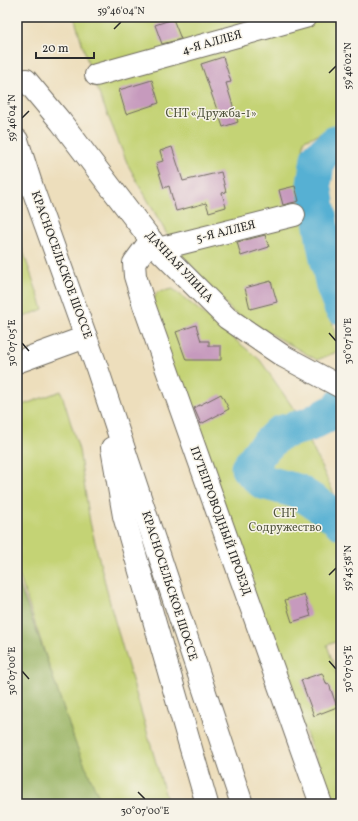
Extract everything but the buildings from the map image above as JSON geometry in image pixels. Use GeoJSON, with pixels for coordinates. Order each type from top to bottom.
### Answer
{"type":"FeatureCollection","features":[{"type":"Feature","properties":{"kind":"main road","name":"4-Я АЛЛЕЯ"},"geometry":{"type":"LineString","coordinates":[[96,76],[305,17]]}},
{"type":"Feature","properties":{"kind":"main road","name":"ДАЧНАЯ УЛИЦА"},"geometry":{"type":"LineString","coordinates":[[17,82],[26,80],[61,122],[155,244],[227,318],[283,356],[341,386]]}},
{"type":"Feature","properties":{"kind":"main road","name":"КРАСНОСЕЛЬСКОЕ ШОССЕ"},"geometry":{"type":"LineString","coordinates":[[18,152],[97,368],[242,804]]}},
{"type":"Feature","properties":{"kind":"main road","name":"5-Я АЛЛЕЯ"},"geometry":{"type":"LineString","coordinates":[[155,244],[294,215]]}},
{"type":"Feature","properties":{"kind":"main road","name":"ПУТЕПРОВОДНЫЙ ПРОЕЗД"},"geometry":{"type":"LineString","coordinates":[[155,244],[134,263],[135,276],[322,804]]}},
{"type":"Feature","properties":{"kind":"main road"},"geometry":{"type":"LineString","coordinates":[[17,362],[86,337]]}},
{"type":"Feature","properties":{"kind":"main road","name":"КРАСНОСЕЛЬСКОЕ ШОССЕ"},"geometry":{"type":"LineString","coordinates":[[97,368],[124,516],[207,804]]}},
{"type":"Feature","properties":{"kind":"green space","name":"СНТ «Дружба-1»"},"geometry":{"type":"Polygon","coordinates":[[[74,17],[341,17],[341,126],[304,140],[302,165],[307,211],[339,351],[317,360],[233,312],[173,245],[128,165],[93,79],[74,17]]]}},
{"type":"Feature","properties":{"kind":"green space"},"geometry":{"type":"Polygon","coordinates":[[[17,234],[43,309],[17,320],[17,234]]]}},
{"type":"Feature","properties":{"kind":"green space","name":"СНТ Содружество"},"geometry":{"type":"Polygon","coordinates":[[[173,289],[260,360],[296,412],[341,509],[341,640],[327,645],[341,687],[341,804],[333,804],[147,316],[157,292],[173,289]]]}},
{"type":"Feature","properties":{"kind":"green space"},"geometry":{"type":"Polygon","coordinates":[[[61,391],[79,450],[90,522],[112,611],[168,804],[95,804],[17,569],[17,407],[61,391]]]}},
{"type":"Feature","properties":{"kind":"green space"},"geometry":{"type":"Polygon","coordinates":[[[17,578],[75,742],[102,804],[17,804],[17,578]]]}},
{"type":"Feature","properties":{"kind":"waterway"},"geometry":{"type":"LineString","coordinates":[[341,141],[335,143],[318,158],[314,184],[333,286],[341,307]]}},
{"type":"Feature","properties":{"kind":"waterway"},"geometry":{"type":"LineString","coordinates":[[341,405],[337,410],[308,425],[279,433],[259,453],[248,468],[263,482],[297,491],[324,508],[341,522]]}}]}
